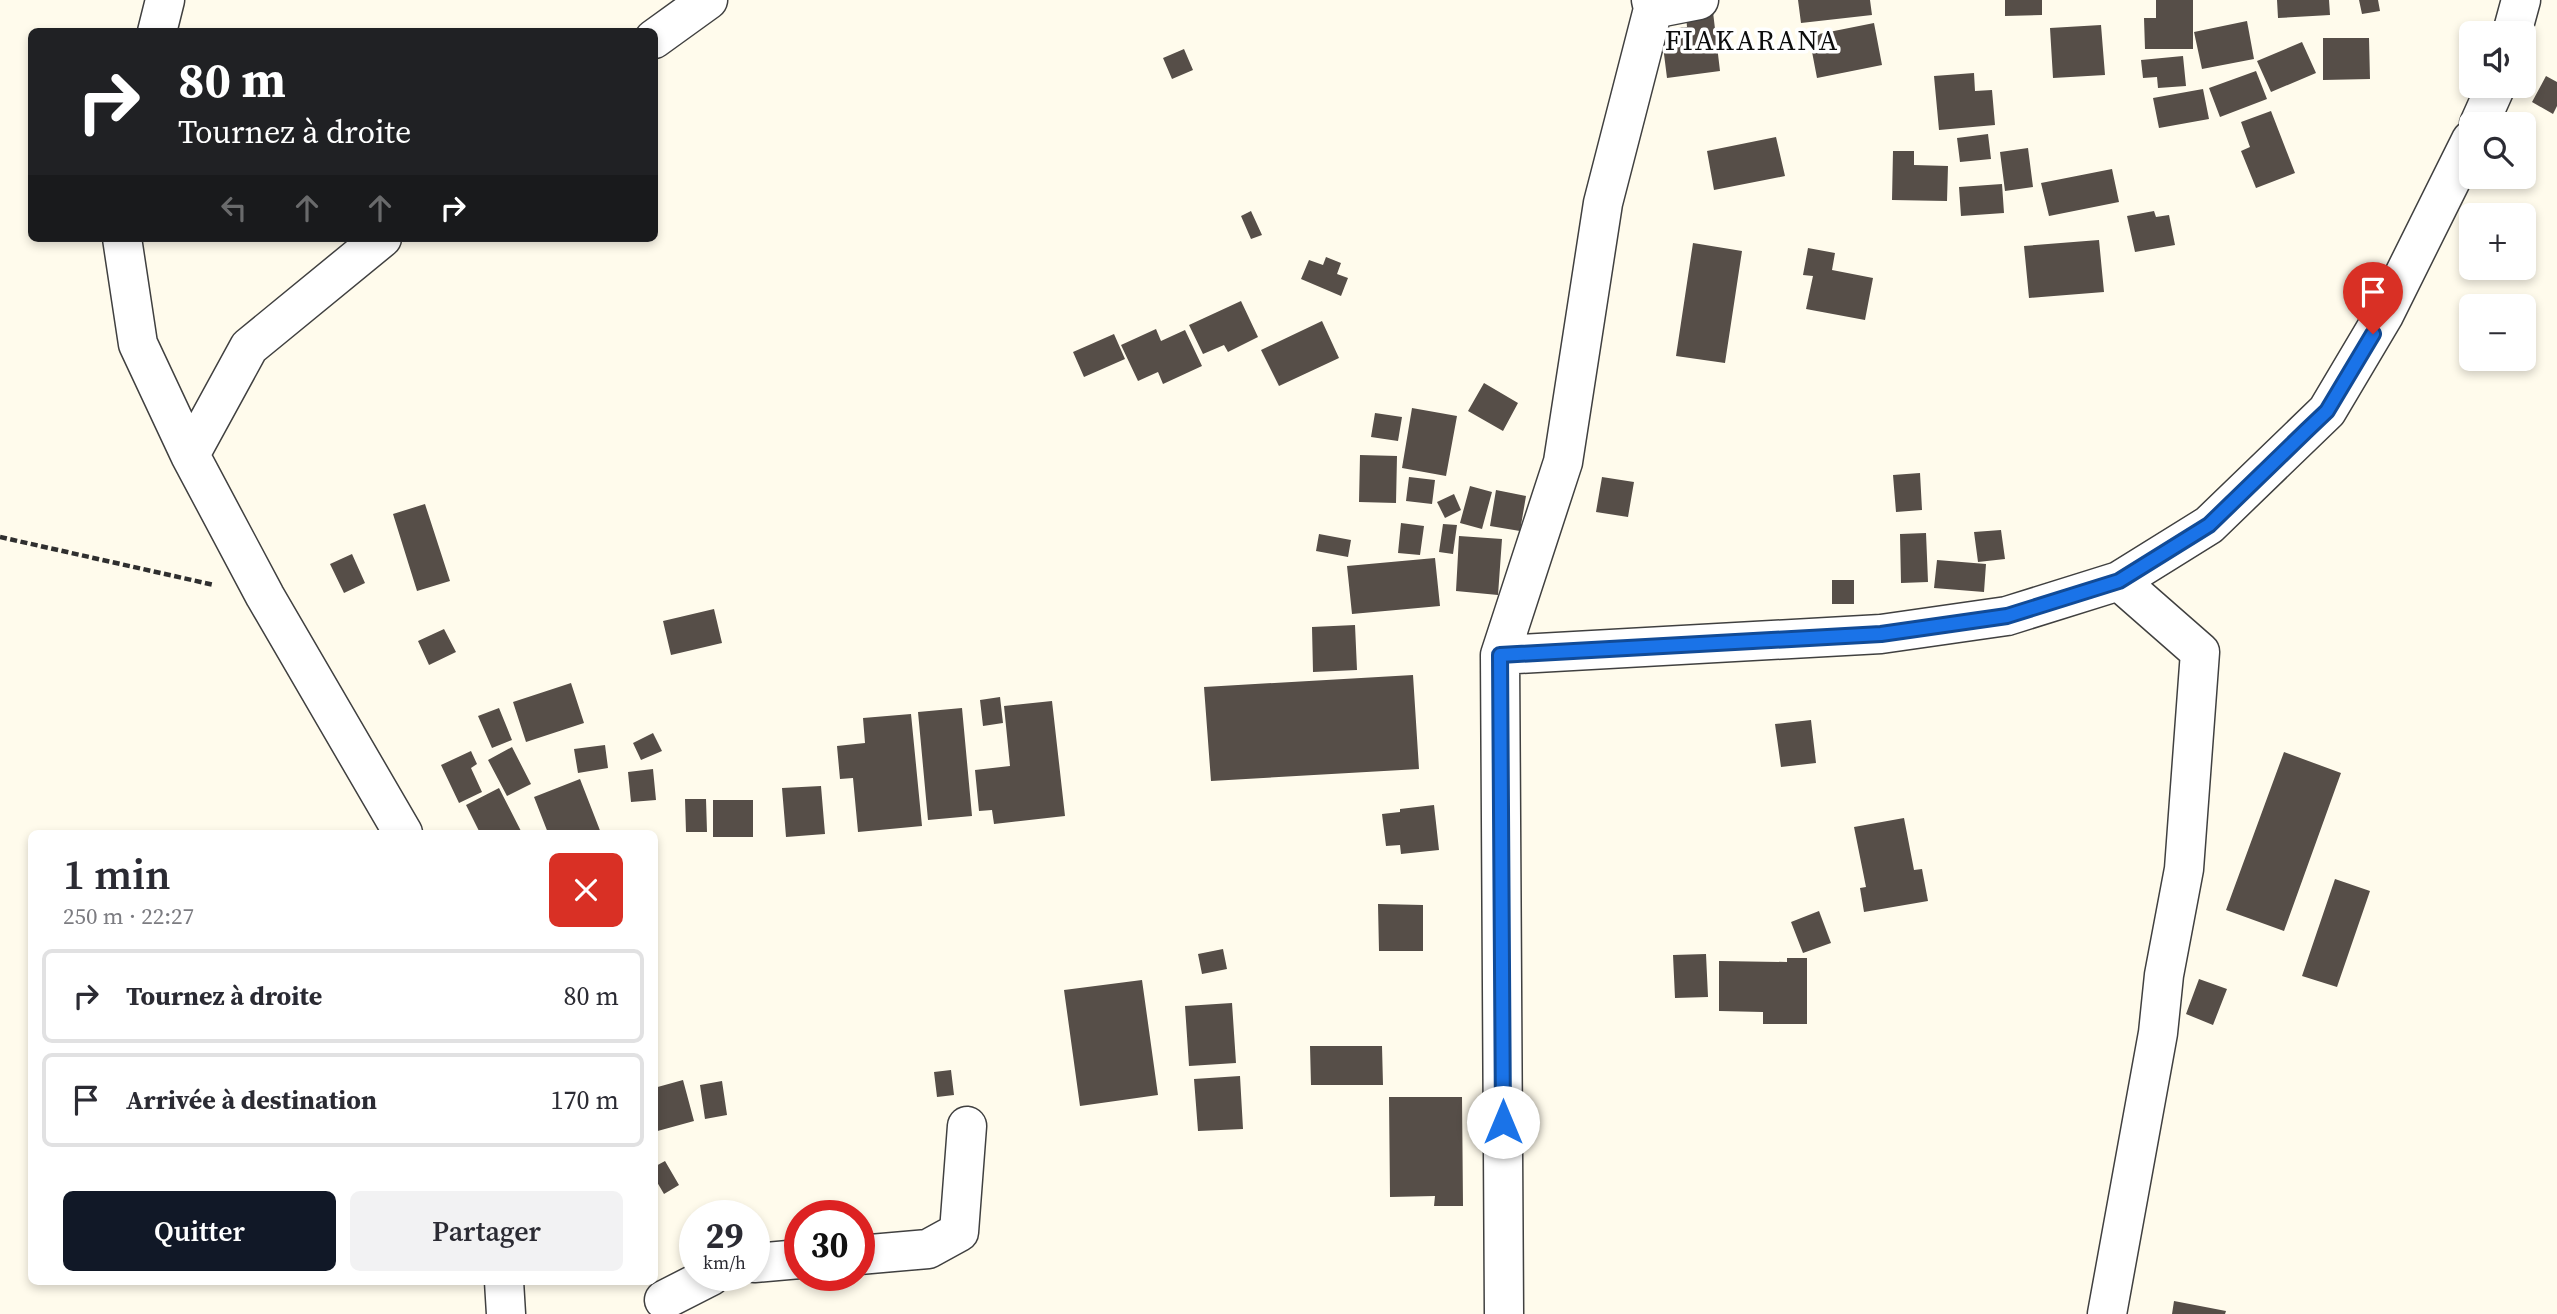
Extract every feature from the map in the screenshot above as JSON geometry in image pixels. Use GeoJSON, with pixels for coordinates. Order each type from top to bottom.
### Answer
{"type":"FeatureCollection","features":[{"type":"Feature","properties":{"kind":"street"},"geometry":{"type":"LineString","coordinates":[[158,28],[165,0]]}},
{"type":"Feature","properties":{"kind":"street"},"geometry":{"type":"LineString","coordinates":[[658,36],[708,0]]}},
{"type":"Feature","properties":{"kind":"street"},"geometry":{"type":"LineString","coordinates":[[1504,1314],[1500,655],[1563,462],[1603,204],[1652,5],[1699,0]]}},
{"type":"Feature","properties":{"kind":"street"},"geometry":{"type":"LineString","coordinates":[[2515,21],[2521,0]]}},
{"type":"Feature","properties":{"kind":"street"},"geometry":{"type":"LineString","coordinates":[[1500,655],[1881,634],[2007,616],[2119,581],[2209,525],[2327,411],[2384,315],[2459,164]]}},
{"type":"Feature","properties":{"kind":"street"},"geometry":{"type":"LineString","coordinates":[[123,242],[138,344],[190,455],[265,596],[401,830]]}},
{"type":"Feature","properties":{"kind":"street"},"geometry":{"type":"LineString","coordinates":[[190,455],[249,347],[377,242]]}},
{"type":"Feature","properties":{"kind":"street"},"geometry":{"type":"LineString","coordinates":[[2107,1314],[2184,869],[2200,652],[2119,581]]}},
{"type":"Feature","properties":{"kind":"street"},"geometry":{"type":"LineString","coordinates":[[875,1254],[928,1250],[959,1232],[967,1126]]}},
{"type":"Feature","properties":{"kind":"street"},"geometry":{"type":"LineString","coordinates":[[504,1285],[506,1314]]}},
{"type":"Feature","properties":{"kind":"street"},"geometry":{"type":"LineString","coordinates":[[663,1298],[679,1291]]}},
{"type":"Feature","properties":{"kind":"path"},"geometry":{"type":"LineString","coordinates":[[0,537],[265,596]]}},
{"type":"Feature","properties":{"kind":"building"},"geometry":{"type":"Polygon","coordinates":[[[1798,0],[1870,0],[1872,15],[1801,23],[1798,0]]]}},
{"type":"Feature","properties":{"kind":"building"},"geometry":{"type":"Polygon","coordinates":[[[2005,0],[2042,0],[2042,15],[2005,16],[2005,0]]]}},
{"type":"Feature","properties":{"kind":"building"},"geometry":{"type":"Polygon","coordinates":[[[2156,0],[2193,0],[2193,49],[2145,49],[2144,18],[2156,18],[2156,0]]]}},
{"type":"Feature","properties":{"kind":"building"},"geometry":{"type":"Polygon","coordinates":[[[2277,0],[2329,0],[2330,15],[2278,18],[2277,0]]]}},
{"type":"Feature","properties":{"kind":"building"},"geometry":{"type":"Polygon","coordinates":[[[2359,0],[2378,0],[2380,11],[2362,14],[2359,0]]]}},
{"type":"Feature","properties":{"kind":"building"},"geometry":{"type":"Polygon","coordinates":[[[1713,12],[1720,71],[1667,78],[1661,30],[1687,27],[1686,15],[1713,12]]]}},
{"type":"Feature","properties":{"kind":"building"},"geometry":{"type":"Polygon","coordinates":[[[2247,21],[2254,59],[2202,69],[2194,32],[2247,21]]]}},
{"type":"Feature","properties":{"kind":"building"},"geometry":{"type":"Polygon","coordinates":[[[1874,23],[1882,65],[1817,78],[1809,36],[1874,23]]]}},
{"type":"Feature","properties":{"kind":"building"},"geometry":{"type":"Polygon","coordinates":[[[2101,25],[2105,75],[2053,78],[2050,28],[2101,25]]]}},
{"type":"Feature","properties":{"kind":"building"},"geometry":{"type":"Polygon","coordinates":[[[2323,38],[2369,38],[2370,79],[2323,80],[2323,38]]]}},
{"type":"Feature","properties":{"kind":"building"},"geometry":{"type":"Polygon","coordinates":[[[2302,42],[2316,73],[2271,92],[2257,61],[2302,42]]]}},
{"type":"Feature","properties":{"kind":"building"},"geometry":{"type":"Polygon","coordinates":[[[1184,49],[1193,70],[1172,79],[1163,58],[1184,49]]]}},
{"type":"Feature","properties":{"kind":"building"},"geometry":{"type":"Polygon","coordinates":[[[2183,56],[2186,86],[2158,88],[2157,77],[2143,78],[2141,60],[2183,56]]]}},
{"type":"Feature","properties":{"kind":"building"},"geometry":{"type":"Polygon","coordinates":[[[2256,71],[2267,99],[2220,117],[2209,88],[2256,71]]]}},
{"type":"Feature","properties":{"kind":"building"},"geometry":{"type":"Polygon","coordinates":[[[1974,73],[1975,91],[1992,90],[1995,125],[1939,130],[1934,76],[1974,73]]]}},
{"type":"Feature","properties":{"kind":"building"},"geometry":{"type":"Polygon","coordinates":[[[2546,76],[2557,82],[2557,106],[2553,114],[2532,102],[2546,76]]]}},
{"type":"Feature","properties":{"kind":"building"},"geometry":{"type":"Polygon","coordinates":[[[2203,89],[2209,119],[2159,128],[2153,98],[2203,89]]]}},
{"type":"Feature","properties":{"kind":"building"},"geometry":{"type":"Polygon","coordinates":[[[2271,111],[2295,173],[2256,188],[2241,151],[2250,147],[2241,122],[2271,111]]]}},
{"type":"Feature","properties":{"kind":"building"},"geometry":{"type":"Polygon","coordinates":[[[1988,134],[1991,159],[1960,162],[1957,138],[1988,134]]]}},
{"type":"Feature","properties":{"kind":"building"},"geometry":{"type":"Polygon","coordinates":[[[1776,137],[1785,176],[1714,190],[1707,151],[1776,137]]]}},
{"type":"Feature","properties":{"kind":"building"},"geometry":{"type":"Polygon","coordinates":[[[2028,148],[2033,187],[2005,191],[2000,152],[2028,148]]]}},
{"type":"Feature","properties":{"kind":"building"},"geometry":{"type":"Polygon","coordinates":[[[1893,151],[1914,151],[1914,165],[1948,166],[1947,201],[1892,200],[1893,151]]]}},
{"type":"Feature","properties":{"kind":"building"},"geometry":{"type":"Polygon","coordinates":[[[2112,169],[2119,202],[2049,216],[2041,183],[2112,169]]]}},
{"type":"Feature","properties":{"kind":"building"},"geometry":{"type":"Polygon","coordinates":[[[2002,184],[2004,213],[1961,216],[1959,187],[2002,184]]]}},
{"type":"Feature","properties":{"kind":"building"},"geometry":{"type":"Polygon","coordinates":[[[1251,211],[1262,235],[1251,239],[1241,216],[1251,211]]]}},
{"type":"Feature","properties":{"kind":"building"},"geometry":{"type":"Polygon","coordinates":[[[2154,211],[2156,217],[2169,215],[2175,245],[2135,252],[2127,216],[2154,211]]]}},
{"type":"Feature","properties":{"kind":"building"},"geometry":{"type":"Polygon","coordinates":[[[2099,240],[2104,292],[2029,298],[2024,246],[2099,240]]]}},
{"type":"Feature","properties":{"kind":"building"},"geometry":{"type":"Polygon","coordinates":[[[1693,243],[1742,251],[1725,363],[1676,356],[1693,243]]]}},
{"type":"Feature","properties":{"kind":"building"},"geometry":{"type":"Polygon","coordinates":[[[1808,248],[1835,253],[1832,270],[1873,278],[1865,320],[1806,309],[1813,276],[1803,275],[1808,248]]]}},
{"type":"Feature","properties":{"kind":"building"},"geometry":{"type":"Polygon","coordinates":[[[1326,257],[1341,263],[1337,274],[1348,278],[1341,296],[1301,279],[1309,260],[1323,265],[1326,257]]]}},
{"type":"Feature","properties":{"kind":"building"},"geometry":{"type":"Polygon","coordinates":[[[1241,301],[1258,337],[1228,352],[1224,345],[1203,354],[1189,325],[1241,301]]]}},
{"type":"Feature","properties":{"kind":"building"},"geometry":{"type":"Polygon","coordinates":[[[1322,321],[1339,358],[1279,386],[1261,350],[1322,321]]]}},
{"type":"Feature","properties":{"kind":"building"},"geometry":{"type":"Polygon","coordinates":[[[1156,329],[1161,341],[1185,330],[1202,366],[1163,384],[1158,372],[1138,381],[1121,345],[1156,329]]]}},
{"type":"Feature","properties":{"kind":"building"},"geometry":{"type":"Polygon","coordinates":[[[1114,334],[1125,359],[1084,377],[1073,352],[1114,334]]]}},
{"type":"Feature","properties":{"kind":"building"},"geometry":{"type":"Polygon","coordinates":[[[1484,383],[1518,403],[1503,431],[1468,411],[1484,383]]]}},
{"type":"Feature","properties":{"kind":"building"},"geometry":{"type":"Polygon","coordinates":[[[1412,408],[1457,416],[1446,476],[1402,468],[1412,408]]]}},
{"type":"Feature","properties":{"kind":"building"},"geometry":{"type":"Polygon","coordinates":[[[1375,413],[1402,417],[1398,441],[1371,437],[1375,413]]]}},
{"type":"Feature","properties":{"kind":"building"},"geometry":{"type":"Polygon","coordinates":[[[1360,455],[1397,456],[1396,503],[1359,502],[1360,455]]]}},
{"type":"Feature","properties":{"kind":"building"},"geometry":{"type":"Polygon","coordinates":[[[1920,473],[1922,510],[1896,512],[1893,475],[1920,473]]]}},
{"type":"Feature","properties":{"kind":"building"},"geometry":{"type":"Polygon","coordinates":[[[1409,477],[1435,480],[1432,504],[1406,501],[1409,477]]]}},
{"type":"Feature","properties":{"kind":"building"},"geometry":{"type":"Polygon","coordinates":[[[1602,477],[1634,482],[1628,517],[1596,512],[1602,477]]]}},
{"type":"Feature","properties":{"kind":"building"},"geometry":{"type":"Polygon","coordinates":[[[1470,486],[1492,492],[1482,529],[1460,523],[1470,486]]]}},
{"type":"Feature","properties":{"kind":"building"},"geometry":{"type":"Polygon","coordinates":[[[1496,490],[1526,496],[1520,531],[1490,526],[1496,490]]]}},
{"type":"Feature","properties":{"kind":"building"},"geometry":{"type":"Polygon","coordinates":[[[1454,494],[1461,510],[1445,518],[1437,502],[1454,494]]]}},
{"type":"Feature","properties":{"kind":"building"},"geometry":{"type":"Polygon","coordinates":[[[425,504],[450,581],[417,591],[393,514],[425,504]]]}},
{"type":"Feature","properties":{"kind":"building"},"geometry":{"type":"Polygon","coordinates":[[[1401,523],[1424,526],[1420,555],[1398,553],[1401,523]]]}},
{"type":"Feature","properties":{"kind":"building"},"geometry":{"type":"Polygon","coordinates":[[[1443,524],[1457,525],[1453,554],[1439,552],[1443,524]]]}},
{"type":"Feature","properties":{"kind":"building"},"geometry":{"type":"Polygon","coordinates":[[[2001,530],[2005,559],[1978,562],[1974,532],[2001,530]]]}},
{"type":"Feature","properties":{"kind":"building"},"geometry":{"type":"Polygon","coordinates":[[[1926,533],[1928,582],[1901,583],[1900,534],[1926,533]]]}},
{"type":"Feature","properties":{"kind":"building"},"geometry":{"type":"Polygon","coordinates":[[[1319,534],[1351,540],[1348,557],[1316,551],[1319,534]]]}},
{"type":"Feature","properties":{"kind":"building"},"geometry":{"type":"Polygon","coordinates":[[[1459,536],[1502,539],[1498,595],[1456,591],[1459,536]]]}},
{"type":"Feature","properties":{"kind":"building"},"geometry":{"type":"Polygon","coordinates":[[[352,554],[365,583],[344,593],[330,564],[352,554]]]}},
{"type":"Feature","properties":{"kind":"building"},"geometry":{"type":"Polygon","coordinates":[[[1435,558],[1440,606],[1352,614],[1347,566],[1435,558]]]}},
{"type":"Feature","properties":{"kind":"building"},"geometry":{"type":"Polygon","coordinates":[[[1937,560],[1986,564],[1984,592],[1934,588],[1937,560]]]}},
{"type":"Feature","properties":{"kind":"building"},"geometry":{"type":"Polygon","coordinates":[[[1832,580],[1854,580],[1854,604],[1832,604],[1832,580]]]}},
{"type":"Feature","properties":{"kind":"building"},"geometry":{"type":"Polygon","coordinates":[[[714,609],[722,643],[671,655],[663,621],[714,609]]]}},
{"type":"Feature","properties":{"kind":"building"},"geometry":{"type":"Polygon","coordinates":[[[1355,625],[1357,670],[1313,672],[1312,627],[1355,625]]]}},
{"type":"Feature","properties":{"kind":"building"},"geometry":{"type":"Polygon","coordinates":[[[444,629],[456,652],[429,665],[418,641],[444,629]]]}},
{"type":"Feature","properties":{"kind":"building"},"geometry":{"type":"Polygon","coordinates":[[[1413,675],[1419,769],[1211,781],[1204,687],[1413,675]]]}},
{"type":"Feature","properties":{"kind":"building"},"geometry":{"type":"Polygon","coordinates":[[[571,683],[584,723],[526,742],[513,702],[571,683]]]}},
{"type":"Feature","properties":{"kind":"building"},"geometry":{"type":"Polygon","coordinates":[[[1000,697],[1003,723],[983,726],[980,700],[1000,697]]]}},
{"type":"Feature","properties":{"kind":"building"},"geometry":{"type":"Polygon","coordinates":[[[1052,701],[1065,816],[994,824],[992,810],[979,811],[975,770],[1010,766],[1004,706],[1052,701]]]}},
{"type":"Feature","properties":{"kind":"building"},"geometry":{"type":"Polygon","coordinates":[[[499,708],[512,740],[492,748],[478,716],[499,708]]]}},
{"type":"Feature","properties":{"kind":"building"},"geometry":{"type":"Polygon","coordinates":[[[962,708],[972,816],[928,820],[918,712],[962,708]]]}},
{"type":"Feature","properties":{"kind":"building"},"geometry":{"type":"Polygon","coordinates":[[[911,714],[922,826],[858,832],[853,778],[840,779],[837,746],[865,743],[863,718],[911,714]]]}},
{"type":"Feature","properties":{"kind":"building"},"geometry":{"type":"Polygon","coordinates":[[[1811,720],[1816,763],[1781,767],[1775,724],[1811,720]]]}},
{"type":"Feature","properties":{"kind":"building"},"geometry":{"type":"Polygon","coordinates":[[[653,733],[662,751],[641,760],[633,743],[653,733]]]}},
{"type":"Feature","properties":{"kind":"building"},"geometry":{"type":"Polygon","coordinates":[[[605,745],[608,768],[578,773],[574,749],[605,745]]]}},
{"type":"Feature","properties":{"kind":"building"},"geometry":{"type":"Polygon","coordinates":[[[512,747],[531,784],[507,796],[488,760],[512,747]]]}},
{"type":"Feature","properties":{"kind":"building"},"geometry":{"type":"Polygon","coordinates":[[[471,751],[477,764],[471,768],[482,792],[459,803],[441,765],[471,751]]]}},
{"type":"Feature","properties":{"kind":"building"},"geometry":{"type":"Polygon","coordinates":[[[2284,752],[2341,773],[2284,931],[2226,910],[2284,752]]]}},
{"type":"Feature","properties":{"kind":"building"},"geometry":{"type":"Polygon","coordinates":[[[653,769],[656,800],[631,802],[628,772],[653,769]]]}},
{"type":"Feature","properties":{"kind":"building"},"geometry":{"type":"Polygon","coordinates":[[[580,779],[600,830],[547,830],[534,797],[580,779]]]}},
{"type":"Feature","properties":{"kind":"building"},"geometry":{"type":"Polygon","coordinates":[[[821,786],[825,834],[786,837],[782,788],[821,786]]]}},
{"type":"Feature","properties":{"kind":"building"},"geometry":{"type":"Polygon","coordinates":[[[499,788],[520,830],[478,830],[466,805],[499,788]]]}},
{"type":"Feature","properties":{"kind":"building"},"geometry":{"type":"Polygon","coordinates":[[[685,799],[706,799],[707,832],[686,832],[685,799]]]}},
{"type":"Feature","properties":{"kind":"building"},"geometry":{"type":"Polygon","coordinates":[[[713,800],[753,800],[753,837],[713,837],[713,800]]]}},
{"type":"Feature","properties":{"kind":"building"},"geometry":{"type":"Polygon","coordinates":[[[1434,805],[1439,850],[1401,854],[1400,845],[1386,846],[1382,814],[1434,805]]]}},
{"type":"Feature","properties":{"kind":"building"},"geometry":{"type":"Polygon","coordinates":[[[1904,818],[1914,870],[1922,869],[1928,901],[1864,912],[1860,888],[1866,887],[1854,827],[1904,818]]]}},
{"type":"Feature","properties":{"kind":"building"},"geometry":{"type":"Polygon","coordinates":[[[2335,879],[2370,891],[2337,987],[2302,976],[2335,879]]]}},
{"type":"Feature","properties":{"kind":"building"},"geometry":{"type":"Polygon","coordinates":[[[1378,904],[1423,905],[1423,951],[1379,951],[1378,904]]]}},
{"type":"Feature","properties":{"kind":"building"},"geometry":{"type":"Polygon","coordinates":[[[1819,911],[1831,943],[1803,953],[1791,922],[1819,911]]]}},
{"type":"Feature","properties":{"kind":"building"},"geometry":{"type":"Polygon","coordinates":[[[1223,949],[1227,969],[1202,974],[1198,954],[1223,949]]]}},
{"type":"Feature","properties":{"kind":"building"},"geometry":{"type":"Polygon","coordinates":[[[1706,954],[1708,997],[1675,998],[1673,955],[1706,954]]]}},
{"type":"Feature","properties":{"kind":"building"},"geometry":{"type":"Polygon","coordinates":[[[1787,958],[1807,958],[1807,1024],[1763,1024],[1763,1012],[1719,1011],[1719,961],[1787,962],[1787,958]]]}},
{"type":"Feature","properties":{"kind":"building"},"geometry":{"type":"Polygon","coordinates":[[[2199,979],[2227,989],[2213,1025],[2186,1014],[2199,979]]]}},
{"type":"Feature","properties":{"kind":"building"},"geometry":{"type":"Polygon","coordinates":[[[1142,980],[1158,1095],[1080,1106],[1064,990],[1142,980]]]}},
{"type":"Feature","properties":{"kind":"building"},"geometry":{"type":"Polygon","coordinates":[[[1232,1003],[1236,1063],[1189,1066],[1185,1006],[1232,1003]]]}},
{"type":"Feature","properties":{"kind":"building"},"geometry":{"type":"Polygon","coordinates":[[[1310,1046],[1382,1046],[1383,1085],[1311,1085],[1310,1046]]]}},
{"type":"Feature","properties":{"kind":"building"},"geometry":{"type":"Polygon","coordinates":[[[951,1070],[954,1095],[937,1097],[934,1072],[951,1070]]]}},
{"type":"Feature","properties":{"kind":"building"},"geometry":{"type":"Polygon","coordinates":[[[1240,1076],[1243,1129],[1198,1131],[1194,1079],[1240,1076]]]}},
{"type":"Feature","properties":{"kind":"building"},"geometry":{"type":"Polygon","coordinates":[[[683,1080],[694,1121],[658,1131],[658,1087],[683,1080]]]}},
{"type":"Feature","properties":{"kind":"building"},"geometry":{"type":"Polygon","coordinates":[[[722,1081],[727,1115],[705,1119],[700,1085],[722,1081]]]}},
{"type":"Feature","properties":{"kind":"building"},"geometry":{"type":"Polygon","coordinates":[[[1389,1097],[1462,1097],[1463,1206],[1434,1206],[1435,1196],[1390,1197],[1389,1097]]]}},
{"type":"Feature","properties":{"kind":"building"},"geometry":{"type":"Polygon","coordinates":[[[665,1161],[679,1185],[664,1194],[658,1184],[658,1165],[665,1161]]]}},
{"type":"Feature","properties":{"kind":"building"},"geometry":{"type":"Polygon","coordinates":[[[2174,1301],[2226,1311],[2225,1314],[2172,1314],[2174,1301]]]}},
{"type":"Feature","properties":{"kind":"district","name":"FIAKARANA"},"geometry":{"type":"Point","coordinates":[1752,40]}},
{"type":"Feature","properties":{"kind":"route"},"geometry":{"type":"LineString","coordinates":[[1503,1122],[1500,655],[1881,634],[2007,616],[2119,581],[2209,525],[2327,411],[2373,334]]}}]}
